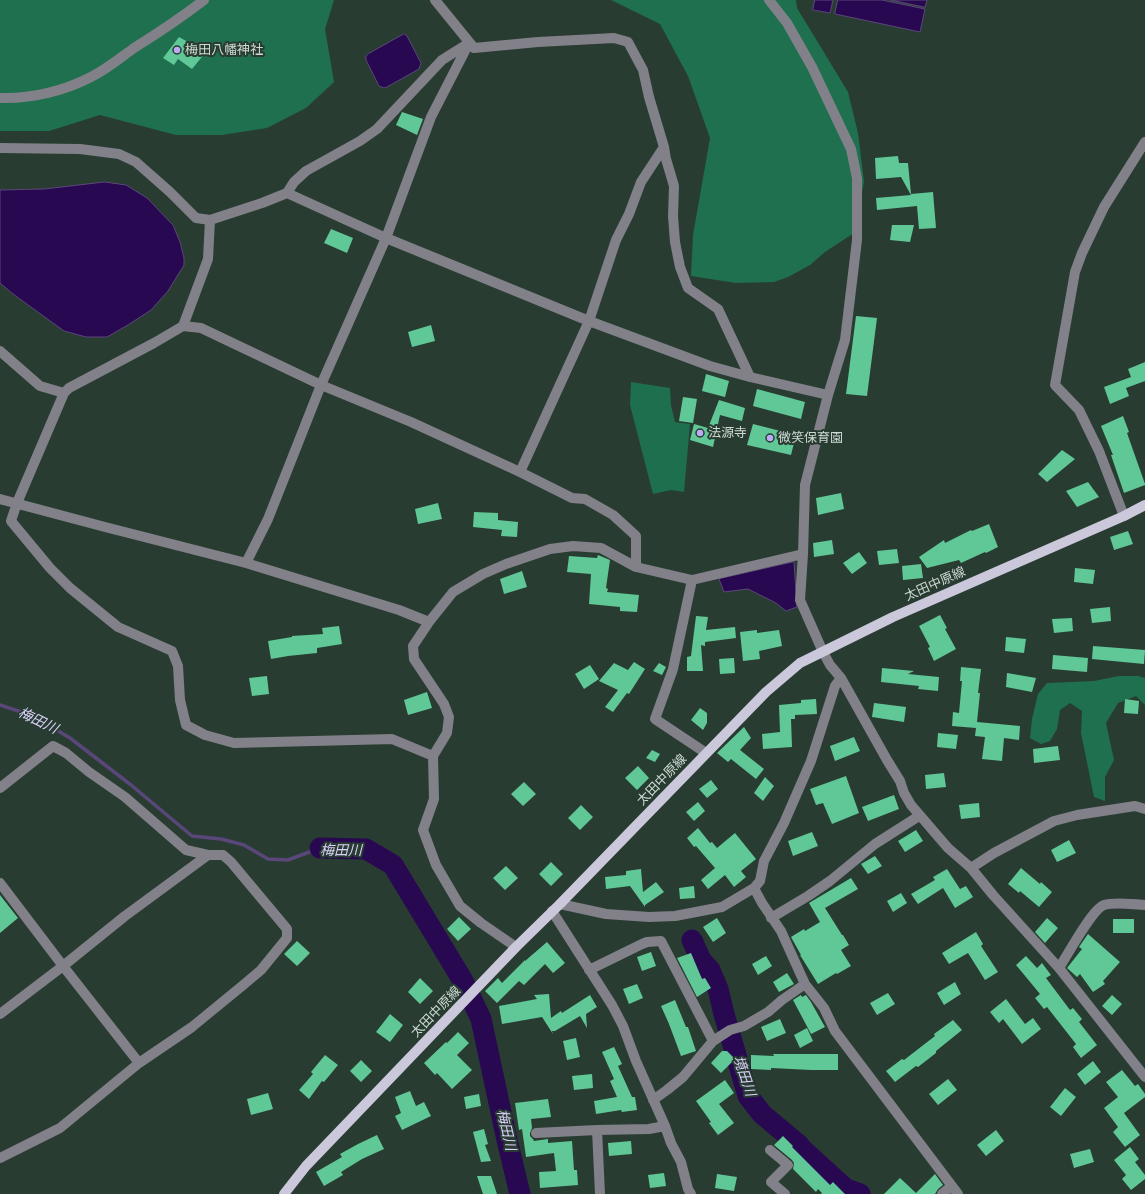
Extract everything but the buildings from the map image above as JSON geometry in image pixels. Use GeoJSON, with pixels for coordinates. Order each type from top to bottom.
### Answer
{"type":"FeatureCollection","features":[{"type":"Feature","properties":{"kind":"main road","name":"太田中原線"},"geometry":{"type":"LineString","coordinates":[[284,1194],[306,1166],[516,947],[560,904],[766,692],[800,663],[893,617],[1124,516],[1145,505]]}},
{"type":"Feature","properties":{"kind":"street"},"geometry":{"type":"LineString","coordinates":[[0,98],[36,96],[64,88],[91,77],[182,17],[204,0]]}},
{"type":"Feature","properties":{"kind":"street"},"geometry":{"type":"LineString","coordinates":[[435,0],[474,48],[538,42],[614,38],[628,42],[643,70],[674,186],[673,216],[675,242],[680,267],[688,288],[718,309],[750,377]]}},
{"type":"Feature","properties":{"kind":"street"},"geometry":{"type":"LineString","coordinates":[[769,0],[787,23],[812,67],[851,149],[858,178],[857,240],[845,340],[828,395],[805,485],[800,600],[830,665],[841,678],[900,781],[904,793],[911,805],[948,848],[972,868],[993,895],[1059,968],[1145,1077]]}},
{"type":"Feature","properties":{"kind":"street"},"geometry":{"type":"LineString","coordinates":[[0,148],[80,149],[119,154],[136,162],[170,192],[196,218],[210,220],[287,193],[294,182],[306,171],[360,141],[377,129],[442,60],[469,43]]}},
{"type":"Feature","properties":{"kind":"street"},"geometry":{"type":"LineString","coordinates":[[246,563],[268,519],[321,385],[386,238],[431,117],[469,43]]}},
{"type":"Feature","properties":{"kind":"street"},"geometry":{"type":"LineString","coordinates":[[1124,516],[1099,452],[1079,410],[1055,385],[1075,272],[1082,253],[1104,207],[1145,142]]}},
{"type":"Feature","properties":{"kind":"street"},"geometry":{"type":"LineString","coordinates":[[520,472],[589,321],[616,240],[629,214],[641,182],[664,148]]}},
{"type":"Feature","properties":{"kind":"street"},"geometry":{"type":"LineString","coordinates":[[287,193],[386,238],[589,321],[710,366],[828,395]]}},
{"type":"Feature","properties":{"kind":"street"},"geometry":{"type":"LineString","coordinates":[[184,326],[208,259],[210,220]]}},
{"type":"Feature","properties":{"kind":"street"},"geometry":{"type":"LineString","coordinates":[[434,756],[392,738],[234,743],[205,734],[186,725],[180,700],[178,666],[172,650],[118,626],[70,588],[50,568],[11,521],[17,503],[64,393],[69,388],[184,326],[201,328],[321,385],[411,422],[520,472],[572,498],[585,499],[613,515],[636,536],[636,567]]}},
{"type":"Feature","properties":{"kind":"street"},"geometry":{"type":"LineString","coordinates":[[0,351],[40,386],[64,393]]}},
{"type":"Feature","properties":{"kind":"street"},"geometry":{"type":"LineString","coordinates":[[0,499],[246,563],[399,610],[429,622]]}},
{"type":"Feature","properties":{"kind":"street"},"geometry":{"type":"LineString","coordinates":[[516,947],[481,923],[460,906],[436,865],[423,830],[434,799],[434,756],[447,733],[449,717],[444,704],[414,659],[412,646],[429,622],[453,592],[483,574],[506,564],[550,550],[573,546],[601,548],[636,567],[692,580],[803,554]]}},
{"type":"Feature","properties":{"kind":"street"},"geometry":{"type":"LineString","coordinates":[[692,580],[673,669],[655,719],[706,753]]}},
{"type":"Feature","properties":{"kind":"street"},"geometry":{"type":"LineString","coordinates":[[560,904],[606,914],[649,917],[675,916],[722,907],[754,888],[760,881],[764,861],[784,823],[811,761],[836,686],[841,678]]}},
{"type":"Feature","properties":{"kind":"street"},"geometry":{"type":"LineString","coordinates":[[0,788],[53,746],[66,753],[125,797],[186,850],[208,855],[223,855],[231,862],[287,929],[287,938],[261,970],[192,1027],[139,1064],[60,1128],[0,1158]]}},
{"type":"Feature","properties":{"kind":"street"},"geometry":{"type":"LineString","coordinates":[[972,868],[994,853],[1054,821],[1078,815],[1135,806],[1145,809]]}},
{"type":"Feature","properties":{"kind":"street"},"geometry":{"type":"LineString","coordinates":[[771,918],[830,881],[875,844],[919,816]]}},
{"type":"Feature","properties":{"kind":"street"},"geometry":{"type":"LineString","coordinates":[[0,1014],[125,916],[208,855]]}},
{"type":"Feature","properties":{"kind":"street"},"geometry":{"type":"LineString","coordinates":[[0,883],[139,1064]]}},
{"type":"Feature","properties":{"kind":"street"},"geometry":{"type":"LineString","coordinates":[[754,888],[762,904],[781,931],[805,984],[824,1008],[836,1031],[955,1190],[942,1194]]}},
{"type":"Feature","properties":{"kind":"street"},"geometry":{"type":"LineString","coordinates":[[1059,968],[1097,910],[1104,905],[1145,905]]}},
{"type":"Feature","properties":{"kind":"street"},"geometry":{"type":"LineString","coordinates":[[552,911],[612,1005],[623,1026],[671,1143],[681,1162],[688,1189],[691,1194]]}},
{"type":"Feature","properties":{"kind":"street"},"geometry":{"type":"LineString","coordinates":[[589,970],[647,942],[661,942],[713,1041]]}},
{"type":"Feature","properties":{"kind":"street"},"geometry":{"type":"LineString","coordinates":[[653,1100],[668,1090],[682,1077],[713,1041],[730,1030],[744,1026],[768,1012],[805,984]]}},
{"type":"Feature","properties":{"kind":"street"},"geometry":{"type":"LineString","coordinates":[[536,1133],[649,1129],[665,1126]]}},
{"type":"Feature","properties":{"kind":"street"},"geometry":{"type":"LineString","coordinates":[[597,1130],[600,1194]]}},
{"type":"Feature","properties":{"kind":"street"},"geometry":{"type":"LineString","coordinates":[[770,1150],[788,1165],[771,1182],[785,1194]]}},
{"type":"Feature","properties":{"kind":"green space"},"geometry":{"type":"Polygon","coordinates":[[[0,0],[334,0],[325,29],[334,82],[306,108],[267,128],[222,135],[176,135],[100,115],[49,131],[0,131],[0,0]]]}},
{"type":"Feature","properties":{"kind":"green space"},"geometry":{"type":"Polygon","coordinates":[[[611,0],[796,0],[797,8],[848,92],[858,133],[864,182],[854,233],[825,252],[810,265],[788,277],[774,282],[736,283],[691,276],[693,235],[710,138],[688,76],[660,24],[611,0]]]}},
{"type":"Feature","properties":{"kind":"green space"},"geometry":{"type":"Polygon","coordinates":[[[631,382],[670,388],[671,405],[675,422],[690,424],[684,492],[671,490],[653,494],[630,405],[631,382]]]}},
{"type":"Feature","properties":{"kind":"green space"},"geometry":{"type":"Polygon","coordinates":[[[1119,676],[1138,676],[1145,678],[1145,705],[1136,696],[1118,703],[1106,723],[1114,760],[1105,777],[1105,801],[1094,797],[1081,733],[1082,711],[1070,703],[1060,710],[1057,729],[1050,741],[1041,744],[1030,738],[1032,719],[1038,694],[1047,683],[1094,681],[1119,676]]]}},
{"type":"Feature","properties":{"kind":"shaded area"},"geometry":{"type":"Polygon","coordinates":[[[815,0],[833,0],[830,13],[813,10],[815,0]]]}},
{"type":"Feature","properties":{"kind":"shaded area"},"geometry":{"type":"Polygon","coordinates":[[[838,0],[882,0],[925,9],[920,32],[835,14],[838,0]]]}},
{"type":"Feature","properties":{"kind":"shaded area"},"geometry":{"type":"Polygon","coordinates":[[[891,0],[927,0],[925,7],[891,0]]]}},
{"type":"Feature","properties":{"kind":"shaded area"},"geometry":{"type":"Polygon","coordinates":[[[404,34],[407,36],[421,63],[419,69],[387,87],[384,88],[379,86],[366,60],[366,56],[404,34]]]}},
{"type":"Feature","properties":{"kind":"shaded area"},"geometry":{"type":"Polygon","coordinates":[[[105,182],[126,185],[147,198],[173,225],[180,242],[184,265],[168,291],[151,310],[107,337],[86,337],[64,331],[0,283],[0,190],[44,189],[105,182]]]}},
{"type":"Feature","properties":{"kind":"shaded area"},"geometry":{"type":"Polygon","coordinates":[[[794,562],[797,607],[786,611],[776,603],[748,589],[724,592],[719,579],[794,562]]]}},
{"type":"Feature","properties":{"kind":"waterway","name":"梅田川"},"geometry":{"type":"LineString","coordinates":[[0,705],[33,716],[70,738],[131,785],[192,836],[221,839],[244,845],[268,859],[288,860],[320,848]]}},
{"type":"Feature","properties":{"kind":"waterway","name":"梅田川"},"geometry":{"type":"LineString","coordinates":[[320,848],[366,849],[393,865],[463,981],[481,1019],[520,1194]]}},
{"type":"Feature","properties":{"kind":"waterway","name":"境田川"},"geometry":{"type":"LineString","coordinates":[[692,940],[701,960],[710,970],[718,989],[748,1096],[762,1114],[799,1145],[846,1189],[860,1194]]}},
{"type":"Feature","properties":{"kind":"place","name":"梅田八幡神社"},"geometry":{"type":"Point","coordinates":[177,50]}},
{"type":"Feature","properties":{"kind":"place","name":"法源寺"},"geometry":{"type":"Point","coordinates":[700,433]}},
{"type":"Feature","properties":{"kind":"place","name":"微笑保育園"},"geometry":{"type":"Point","coordinates":[770,438]}}]}
